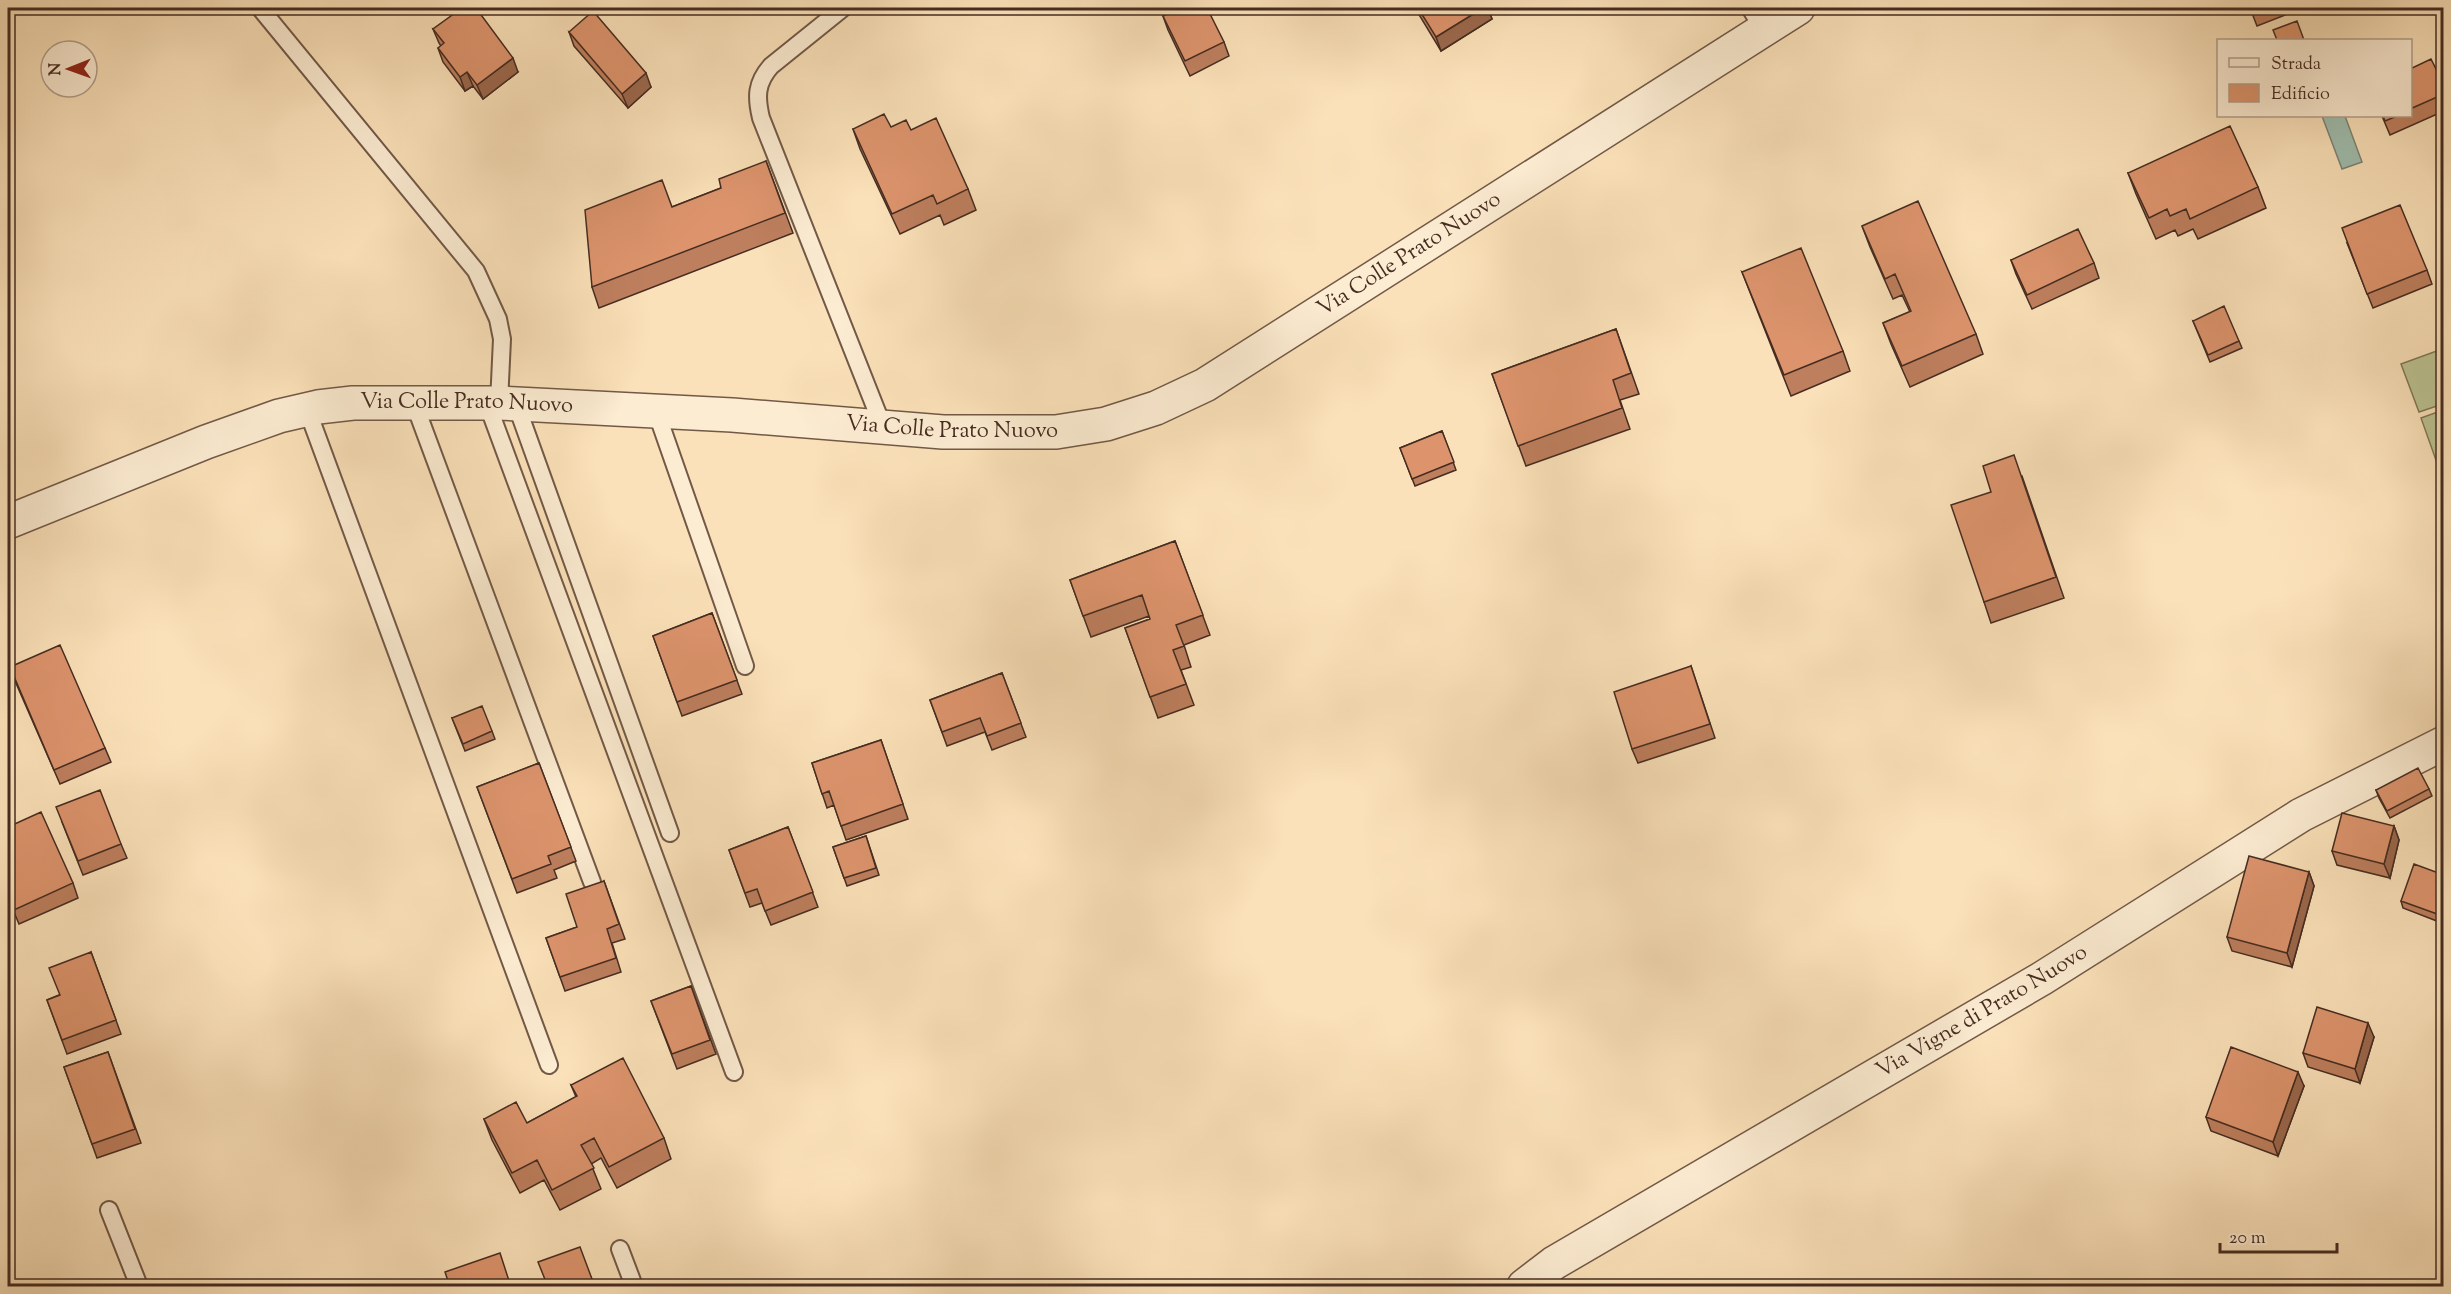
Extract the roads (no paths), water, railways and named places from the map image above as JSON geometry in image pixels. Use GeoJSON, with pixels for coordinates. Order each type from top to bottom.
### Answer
{"type":"FeatureCollection","features":[{"type":"Feature","properties":{"kind":"street","name":"Via Colle Prato Nuovo"},"geometry":{"type":"LineString","coordinates":[[8,522],[206,442],[279,416],[353,403],[501,404],[656,411],[943,432],[1056,432],[1106,424],[1156,408],[1205,385],[1757,19],[1798,8]]}},
{"type":"Feature","properties":{"kind":"street","name":"Via Vigne di Prato Nuovo"},"geometry":{"type":"LineString","coordinates":[[1524,1287],[1554,1263],[2041,979],[2301,815],[2444,743]]}},
{"type":"Feature","properties":{"kind":"lane"},"geometry":{"type":"LineString","coordinates":[[260,8],[476,271],[498,319],[502,339],[501,404],[734,1072]]}},
{"type":"Feature","properties":{"kind":"lane"},"geometry":{"type":"LineString","coordinates":[[843,8],[771,66],[762,76],[757,100],[761,118],[883,427]]}},
{"type":"Feature","properties":{"kind":"lane"},"geometry":{"type":"LineString","coordinates":[[414,403],[592,882]]}},
{"type":"Feature","properties":{"kind":"lane"},"geometry":{"type":"LineString","coordinates":[[501,404],[670,833]]}},
{"type":"Feature","properties":{"kind":"lane"},"geometry":{"type":"LineString","coordinates":[[307,410],[549,1065]]}},
{"type":"Feature","properties":{"kind":"lane"},"geometry":{"type":"LineString","coordinates":[[656,411],[745,666]]}},
{"type":"Feature","properties":{"kind":"lane"},"geometry":{"type":"LineString","coordinates":[[109,1210],[139,1287]]}},
{"type":"Feature","properties":{"kind":"lane"},"geometry":{"type":"LineString","coordinates":[[620,1249],[634,1287]]}}]}
